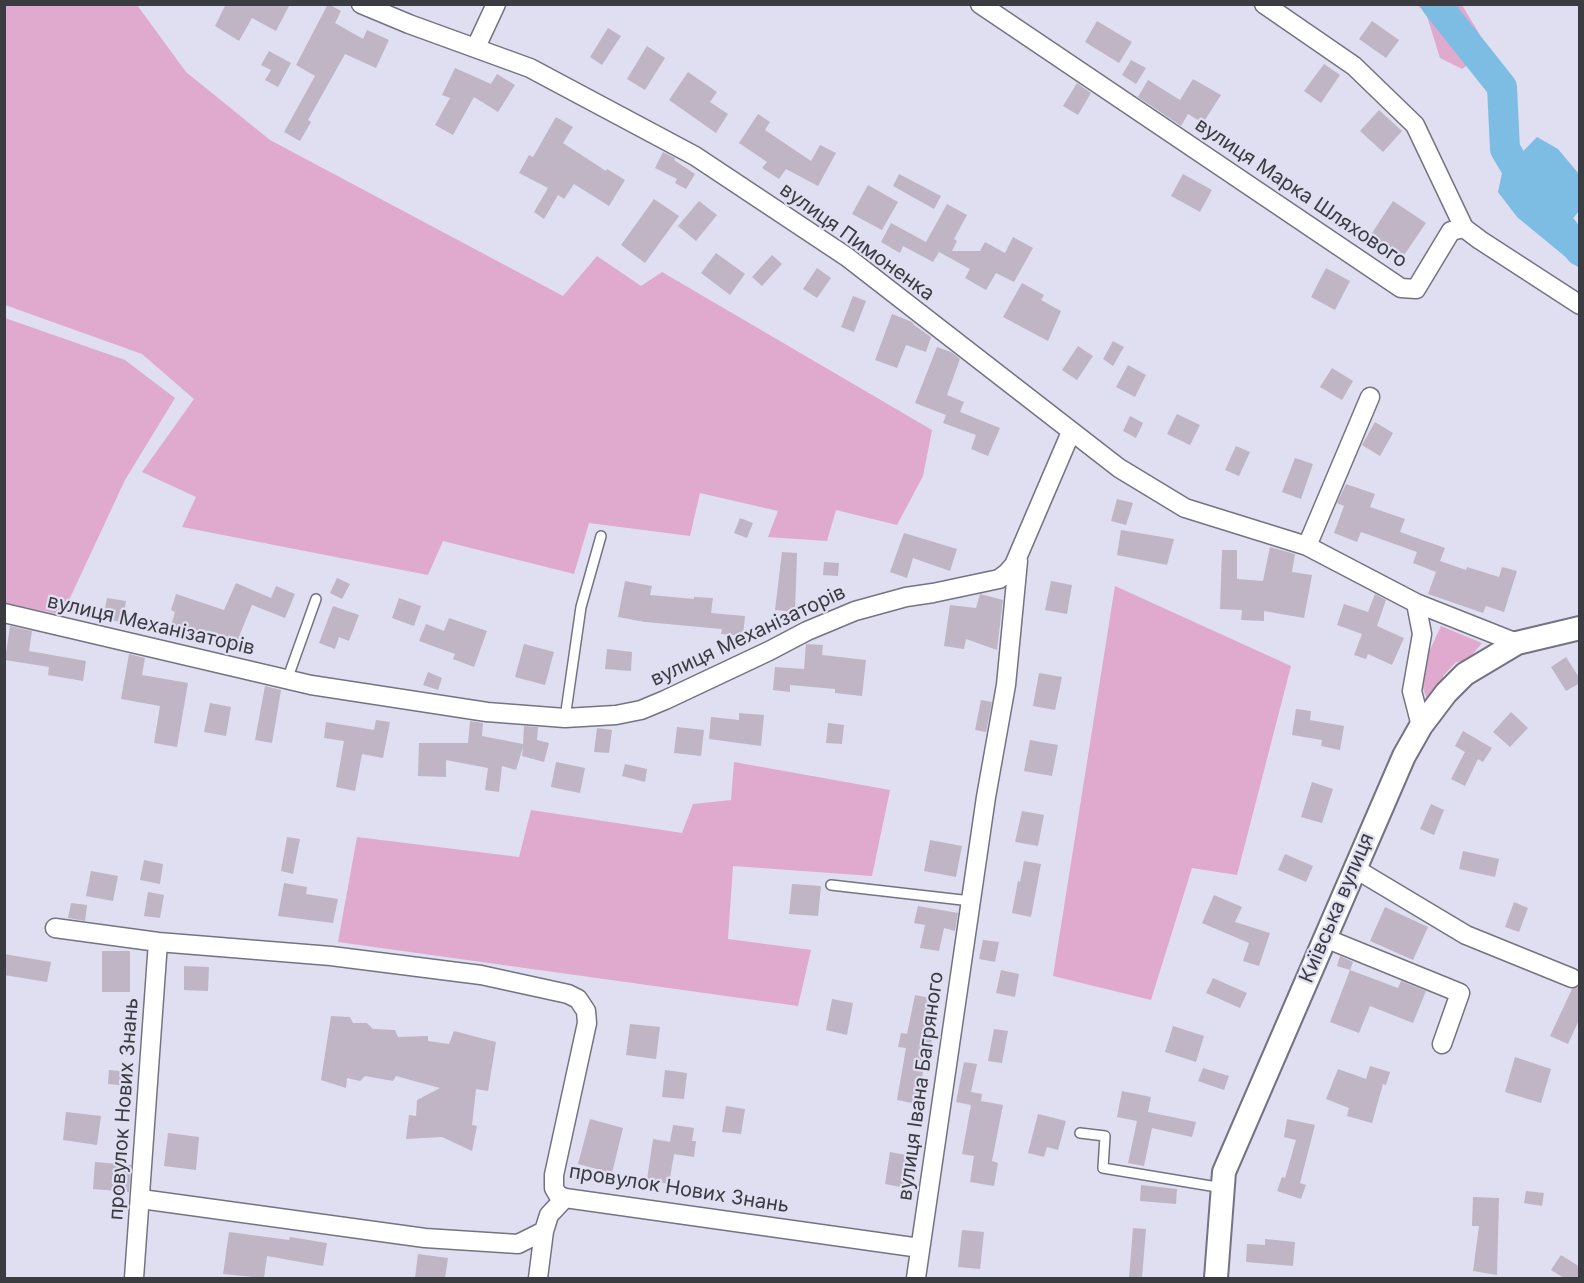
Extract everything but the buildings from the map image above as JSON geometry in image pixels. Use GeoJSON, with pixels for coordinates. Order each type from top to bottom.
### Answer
{"type":"FeatureCollection","features":[{"type":"Feature","properties":{"kind":"street","name":"вулиця Пимоненка"},"geometry":{"type":"LineString","coordinates":[[361,4],[530,68],[695,156],[847,258],[1119,468],[1185,508],[1307,546],[1416,603],[1517,643]]}},
{"type":"Feature","properties":{"kind":"street"},"geometry":{"type":"LineString","coordinates":[[476,47],[496,4]]}},
{"type":"Feature","properties":{"kind":"street","name":"вулиця Марка Шляхового"},"geometry":{"type":"LineString","coordinates":[[980,4],[1401,288],[1416,289],[1451,231],[1464,228]]}},
{"type":"Feature","properties":{"kind":"street"},"geometry":{"type":"LineString","coordinates":[[1264,4],[1354,66],[1415,125],[1464,228],[1580,305]]}},
{"type":"Feature","properties":{"kind":"street"},"geometry":{"type":"LineString","coordinates":[[1307,546],[1370,397]]}},
{"type":"Feature","properties":{"kind":"street","name":"вулиця Механізаторів"},"geometry":{"type":"LineString","coordinates":[[4,613],[286,680],[487,712],[591,718],[641,710],[847,614],[889,601],[999,579],[1007,573],[1018,553],[1071,432]]}},
{"type":"Feature","properties":{"kind":"street","name":"вулиця Івана Багряного"},"geometry":{"type":"LineString","coordinates":[[916,1278],[989,776],[1006,685],[1018,553]]}},
{"type":"Feature","properties":{"kind":"street"},"geometry":{"type":"LineString","coordinates":[[985,583],[1006,582],[1014,593]]}},
{"type":"Feature","properties":{"kind":"street"},"geometry":{"type":"LineString","coordinates":[[1416,603],[1422,634],[1412,691],[1421,726]]}},
{"type":"Feature","properties":{"kind":"street","name":"Київська вулиця"},"geometry":{"type":"LineString","coordinates":[[1216,1278],[1224,1172],[1404,756],[1421,726],[1446,693],[1465,674],[1517,643],[1580,628]]}},
{"type":"Feature","properties":{"kind":"street"},"geometry":{"type":"LineString","coordinates":[[1354,868],[1466,935],[1572,978]]}},
{"type":"Feature","properties":{"kind":"street"},"geometry":{"type":"LineString","coordinates":[[55,928],[158,942]]}},
{"type":"Feature","properties":{"kind":"street"},"geometry":{"type":"LineString","coordinates":[[1325,938],[1460,993],[1442,1044]]}},
{"type":"Feature","properties":{"kind":"street","name":"провулок Нових Знань"},"geometry":{"type":"LineString","coordinates":[[134,1278],[158,942],[331,956],[481,975],[568,994],[578,999],[585,1011],[587,1023],[554,1174],[554,1188],[558,1195],[566,1198],[920,1248]]}},
{"type":"Feature","properties":{"kind":"street"},"geometry":{"type":"LineString","coordinates":[[538,1278],[544,1231],[549,1215],[566,1198]]}},
{"type":"Feature","properties":{"kind":"street"},"geometry":{"type":"LineString","coordinates":[[141,1199],[425,1238],[519,1244],[544,1231]]}},
{"type":"Feature","properties":{"kind":"lane"},"geometry":{"type":"LineString","coordinates":[[565,718],[581,607],[601,536]]}},
{"type":"Feature","properties":{"kind":"lane"},"geometry":{"type":"LineString","coordinates":[[286,680],[316,599]]}},
{"type":"Feature","properties":{"kind":"lane"},"geometry":{"type":"LineString","coordinates":[[831,885],[971,901]]}},
{"type":"Feature","properties":{"kind":"lane"},"geometry":{"type":"LineString","coordinates":[[1080,1133],[1106,1136],[1103,1168],[1223,1188]]}},
{"type":"Feature","properties":{"kind":"shaded area"},"geometry":{"type":"Polygon","coordinates":[[[5,4],[137,5],[186,72],[270,140],[563,296],[597,256],[641,286],[662,272],[932,430],[923,476],[897,525],[836,510],[827,541],[768,537],[778,511],[700,493],[690,536],[589,523],[574,574],[443,541],[428,575],[182,527],[196,497],[142,472],[194,399],[142,354],[5,305],[5,4]]]}},
{"type":"Feature","properties":{"kind":"shaded area"},"geometry":{"type":"Polygon","coordinates":[[[1417,5],[1462,5],[1489,50],[1462,69],[1440,58],[1426,13],[1417,5]]]}},
{"type":"Feature","properties":{"kind":"shaded area"},"geometry":{"type":"Polygon","coordinates":[[[5,318],[125,360],[175,398],[125,480],[62,615],[5,603],[5,318]]]}},
{"type":"Feature","properties":{"kind":"shaded area"},"geometry":{"type":"Polygon","coordinates":[[[1115,586],[1291,666],[1237,875],[1192,868],[1151,1000],[1053,976],[1115,586]]]}},
{"type":"Feature","properties":{"kind":"shaded area"},"geometry":{"type":"Polygon","coordinates":[[[1441,626],[1482,643],[1467,661],[1456,662],[1443,676],[1444,687],[1428,702],[1420,680],[1428,654],[1441,626]]]}},
{"type":"Feature","properties":{"kind":"shaded area"},"geometry":{"type":"Polygon","coordinates":[[[734,762],[890,790],[872,876],[733,866],[728,939],[811,950],[798,1006],[338,942],[357,837],[519,857],[531,810],[682,833],[693,804],[731,800],[734,762]]]}},
{"type":"Feature","properties":{"kind":"water"},"geometry":{"type":"Polygon","coordinates":[[[1537,137],[1558,149],[1579,174],[1579,211],[1569,223],[1579,237],[1579,268],[1517,217],[1498,192],[1502,173],[1537,137]]]}},
{"type":"Feature","properties":{"kind":"waterway"},"geometry":{"type":"LineString","coordinates":[[1436,4],[1502,87],[1505,149],[1521,176],[1580,251]]}}]}
